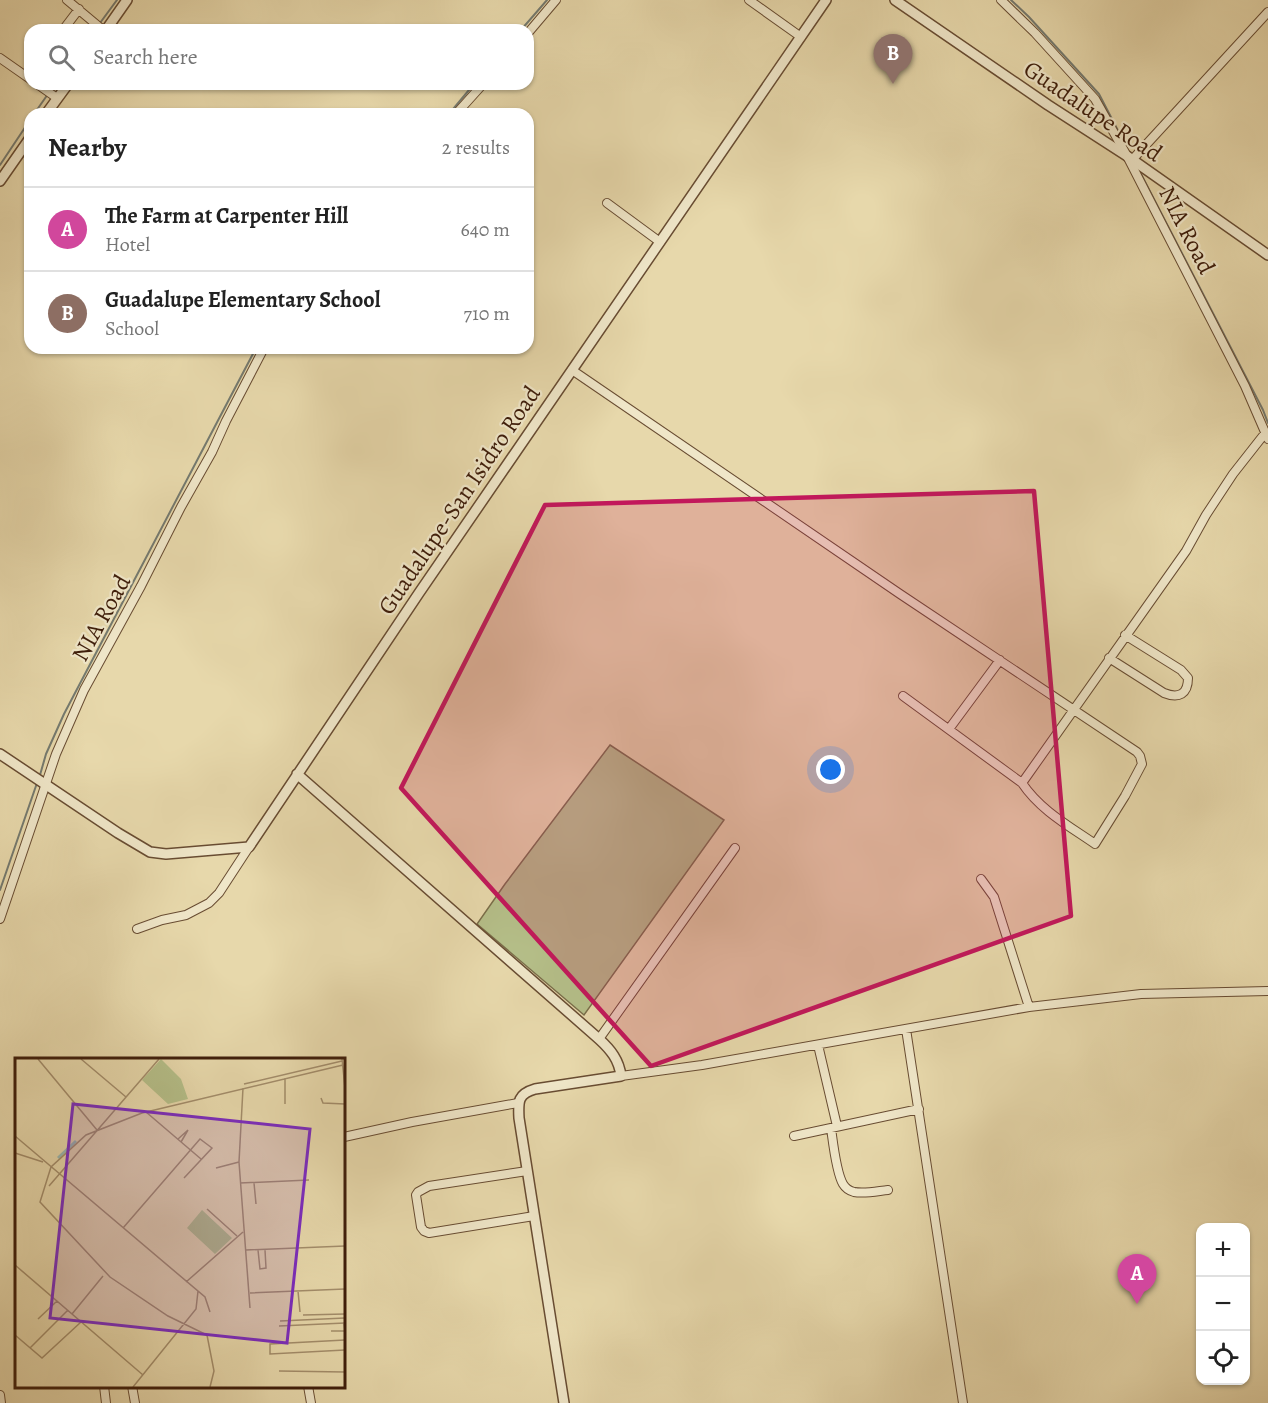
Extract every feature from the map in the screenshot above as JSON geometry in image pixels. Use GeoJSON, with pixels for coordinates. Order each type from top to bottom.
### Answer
{"type":"FeatureCollection","features":[{"type":"Feature","properties":{"kind":"street"},"geometry":{"type":"LineString","coordinates":[[67,0],[97,24]]}},
{"type":"Feature","properties":{"kind":"street"},"geometry":{"type":"LineString","coordinates":[[109,24],[127,0]]}},
{"type":"Feature","properties":{"kind":"street"},"geometry":{"type":"LineString","coordinates":[[534,26],[556,0]]}},
{"type":"Feature","properties":{"kind":"street"},"geometry":{"type":"LineString","coordinates":[[749,0],[801,37]]}},
{"type":"Feature","properties":{"kind":"street","name":"Guadalupe-San Isidro Road"},"geometry":{"type":"LineString","coordinates":[[249,847],[429,577],[826,0]]}},
{"type":"Feature","properties":{"kind":"street","name":"Guadalupe Road"},"geometry":{"type":"LineString","coordinates":[[895,0],[1268,255]]}},
{"type":"Feature","properties":{"kind":"street","name":"NIA Road"},"geometry":{"type":"LineString","coordinates":[[1001,0],[1035,33],[1095,99],[1129,158],[1245,386],[1267,436]]}},
{"type":"Feature","properties":{"kind":"street"},"geometry":{"type":"LineString","coordinates":[[67,24],[78,9]]}},
{"type":"Feature","properties":{"kind":"street"},"geometry":{"type":"LineString","coordinates":[[1129,158],[1268,12]]}},
{"type":"Feature","properties":{"kind":"street"},"geometry":{"type":"LineString","coordinates":[[0,58],[24,74]]}},
{"type":"Feature","properties":{"kind":"street"},"geometry":{"type":"LineString","coordinates":[[46,90],[57,98]]}},
{"type":"Feature","properties":{"kind":"street"},"geometry":{"type":"LineString","coordinates":[[50,108],[63,90]]}},
{"type":"Feature","properties":{"kind":"street"},"geometry":{"type":"LineString","coordinates":[[461,108],[478,90]]}},
{"type":"Feature","properties":{"kind":"street"},"geometry":{"type":"LineString","coordinates":[[0,181],[24,147]]}},
{"type":"Feature","properties":{"kind":"street"},"geometry":{"type":"LineString","coordinates":[[607,203],[660,242]]}},
{"type":"Feature","properties":{"kind":"street","name":"NIA Road"},"geometry":{"type":"LineString","coordinates":[[0,919],[56,754],[84,690],[212,452],[261,354]]}},
{"type":"Feature","properties":{"kind":"street"},"geometry":{"type":"LineString","coordinates":[[572,370],[876,578],[1137,752],[1142,760],[1140,770],[1095,844],[1040,804],[1022,783],[903,696]]}},
{"type":"Feature","properties":{"kind":"street"},"geometry":{"type":"LineString","coordinates":[[1022,783],[1186,550],[1233,474],[1267,436]]}},
{"type":"Feature","properties":{"kind":"street"},"geometry":{"type":"LineString","coordinates":[[1109,658],[1164,693],[1176,696],[1186,689],[1188,678],[1181,670],[1125,635]]}},
{"type":"Feature","properties":{"kind":"street"},"geometry":{"type":"LineString","coordinates":[[949,729],[1000,660]]}},
{"type":"Feature","properties":{"kind":"street"},"geometry":{"type":"LineString","coordinates":[[0,754],[150,852],[166,854],[249,847]]}},
{"type":"Feature","properties":{"kind":"street"},"geometry":{"type":"LineString","coordinates":[[297,774],[612,1051],[621,1070],[621,1076]]}},
{"type":"Feature","properties":{"kind":"street"},"geometry":{"type":"LineString","coordinates":[[136,929],[186,915],[209,903],[219,893],[249,847]]}},
{"type":"Feature","properties":{"kind":"street"},"geometry":{"type":"LineString","coordinates":[[599,1039],[735,848]]}},
{"type":"Feature","properties":{"kind":"street"},"geometry":{"type":"LineString","coordinates":[[981,879],[994,897],[1029,1007]]}},
{"type":"Feature","properties":{"kind":"street"},"geometry":{"type":"LineString","coordinates":[[564,1403],[519,1118],[518,1102],[528,1091],[702,1065],[1029,1007],[1141,994],[1268,991]]}},
{"type":"Feature","properties":{"kind":"street"},"geometry":{"type":"LineString","coordinates":[[906,1029],[963,1403]]}},
{"type":"Feature","properties":{"kind":"street"},"geometry":{"type":"LineString","coordinates":[[818,1045],[843,1184],[848,1190],[855,1192],[888,1190]]}},
{"type":"Feature","properties":{"kind":"street"},"geometry":{"type":"LineString","coordinates":[[345,1137],[518,1102]]}},
{"type":"Feature","properties":{"kind":"street"},"geometry":{"type":"LineString","coordinates":[[794,1136],[918,1109]]}},
{"type":"Feature","properties":{"kind":"street"},"geometry":{"type":"LineString","coordinates":[[527,1171],[429,1186],[416,1195],[421,1227],[429,1233],[534,1216]]}},
{"type":"Feature","properties":{"kind":"street"},"geometry":{"type":"LineString","coordinates":[[104,1388],[106,1403]]}},
{"type":"Feature","properties":{"kind":"street"},"geometry":{"type":"LineString","coordinates":[[132,1388],[135,1403]]}},
{"type":"Feature","properties":{"kind":"street"},"geometry":{"type":"LineString","coordinates":[[308,1388],[311,1403]]}},
{"type":"Feature","properties":{"kind":"street"},"geometry":{"type":"LineString","coordinates":[[0,1395],[1,1403]]}},
{"type":"Feature","properties":{"kind":"highlighted area"},"geometry":{"type":"Polygon","coordinates":[[[1034,491],[1071,916],[651,1066],[401,788],[545,505],[1034,491]]]}},
{"type":"Feature","properties":{"kind":"green space"},"geometry":{"type":"Polygon","coordinates":[[[610,745],[724,820],[584,1015],[477,924],[610,745]]]}},
{"type":"Feature","properties":{"kind":"waterway"},"geometry":{"type":"LineString","coordinates":[[100,23],[117,0]]}},
{"type":"Feature","properties":{"kind":"waterway"},"geometry":{"type":"LineString","coordinates":[[526,24],[547,0]]}},
{"type":"Feature","properties":{"kind":"waterway"},"geometry":{"type":"LineString","coordinates":[[1011,0],[1099,94],[1127,148]]}},
{"type":"Feature","properties":{"kind":"waterway"},"geometry":{"type":"LineString","coordinates":[[454,108],[469,90]]}},
{"type":"Feature","properties":{"kind":"waterway"},"geometry":{"type":"LineString","coordinates":[[38,108],[48,94]]}},
{"type":"Feature","properties":{"kind":"waterway"},"geometry":{"type":"LineString","coordinates":[[0,165],[24,129]]}},
{"type":"Feature","properties":{"kind":"waterway"},"geometry":{"type":"LineString","coordinates":[[1141,174],[1268,423]]}},
{"type":"Feature","properties":{"kind":"waterway"},"geometry":{"type":"LineString","coordinates":[[40,775],[46,754],[64,714],[253,354]]}},
{"type":"Feature","properties":{"kind":"waterway"},"geometry":{"type":"LineString","coordinates":[[0,890],[37,783]]}},
{"type":"Feature","properties":{"kind":"place","name":"Guadalupe Elementary School"},"geometry":{"type":"Point","coordinates":[893,84]}},
{"type":"Feature","properties":{"kind":"place","name":"The Farm at Carpenter Hill"},"geometry":{"type":"Point","coordinates":[1137,1304]}}]}
